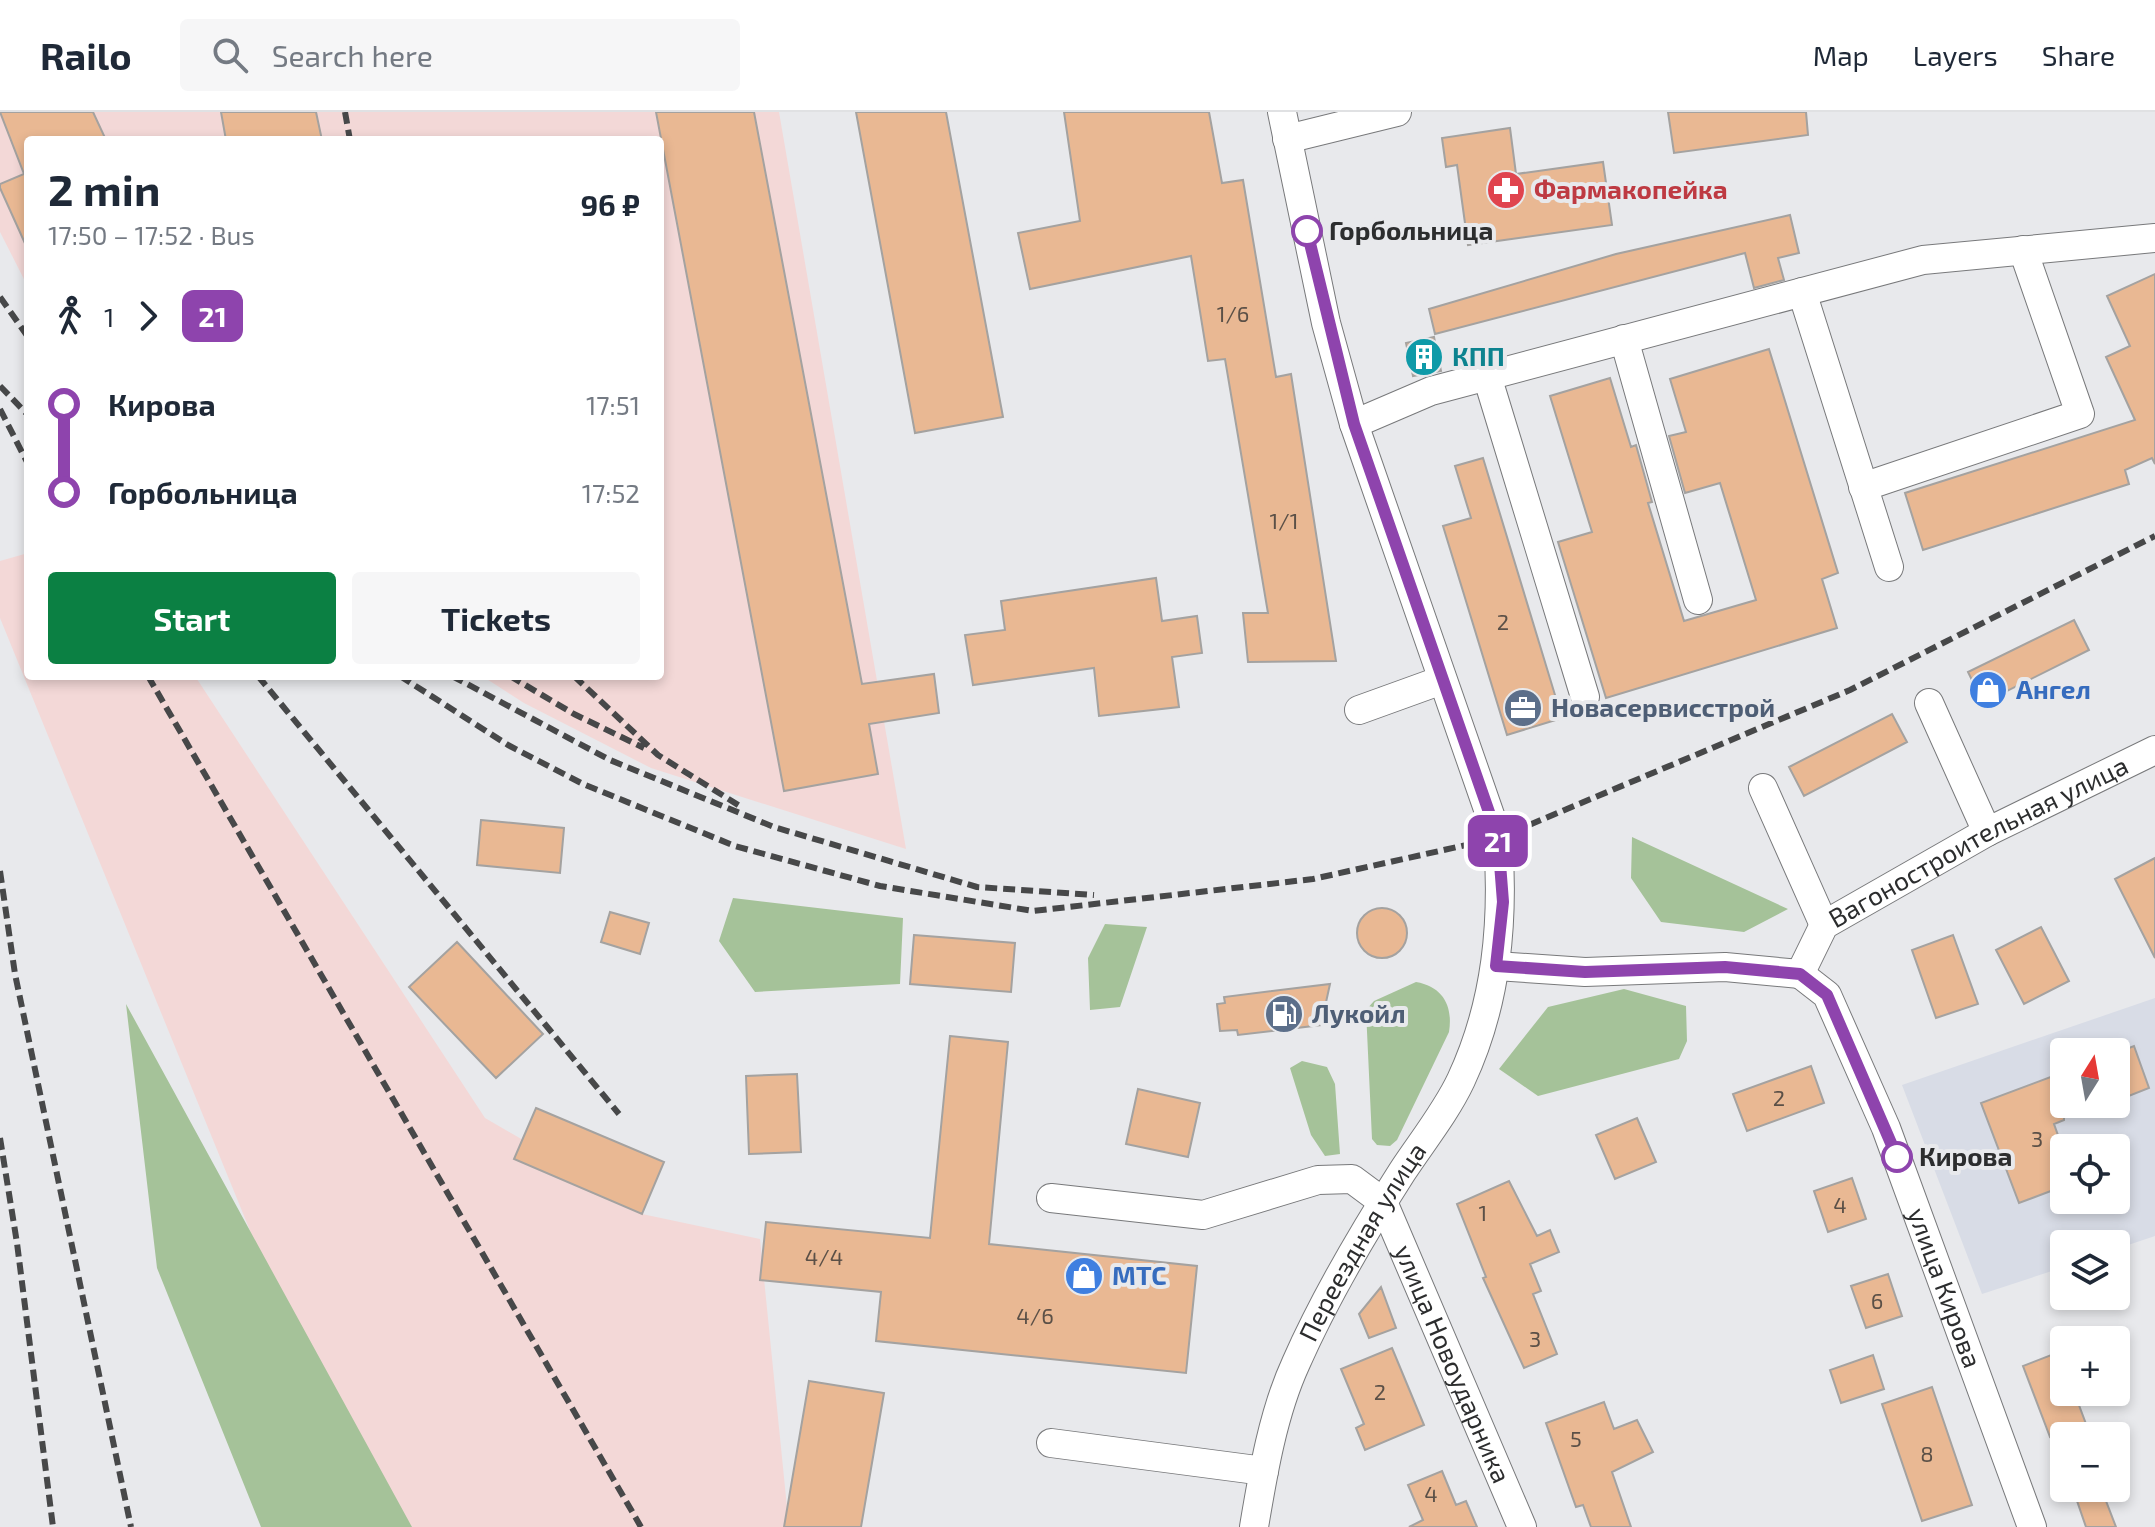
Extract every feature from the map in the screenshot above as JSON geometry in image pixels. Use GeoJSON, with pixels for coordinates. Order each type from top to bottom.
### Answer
{"type":"FeatureCollection","features":[{"type":"Feature","properties":{"kind":"street"},"geometry":{"type":"LineString","coordinates":[[1284,126],[1397,112]]}},
{"type":"Feature","properties":{"kind":"street","name":"Переездная улица"},"geometry":{"type":"LineString","coordinates":[[1254,1527],[1264,1471],[1295,1365],[1338,1279],[1383,1202],[1461,1082],[1484,1016],[1496,966],[1503,902],[1498,838],[1354,424],[1326,323],[1284,126]]}},
{"type":"Feature","properties":{"kind":"street"},"geometry":{"type":"LineString","coordinates":[[1354,424],[1431,391],[1923,260],[2155,238]]}},
{"type":"Feature","properties":{"kind":"street"},"geometry":{"type":"LineString","coordinates":[[1863,487],[2080,414],[2023,250]]}},
{"type":"Feature","properties":{"kind":"street"},"geometry":{"type":"LineString","coordinates":[[1802,292],[1889,567]]}},
{"type":"Feature","properties":{"kind":"street"},"geometry":{"type":"LineString","coordinates":[[1624,339],[1698,600]]}},
{"type":"Feature","properties":{"kind":"street"},"geometry":{"type":"LineString","coordinates":[[1487,376],[1585,697]]}},
{"type":"Feature","properties":{"kind":"street"},"geometry":{"type":"LineString","coordinates":[[1359,710],[1442,680]]}},
{"type":"Feature","properties":{"kind":"street"},"geometry":{"type":"LineString","coordinates":[[1929,703],[1987,832]]}},
{"type":"Feature","properties":{"kind":"street","name":"Вагоностроительная улица"},"geometry":{"type":"LineString","coordinates":[[1800,974],[1824,925],[1987,832],[2152,759]]}},
{"type":"Feature","properties":{"kind":"street"},"geometry":{"type":"LineString","coordinates":[[1763,788],[1824,925]]}},
{"type":"Feature","properties":{"kind":"street"},"geometry":{"type":"LineString","coordinates":[[1496,966],[1585,972],[1725,967],[1800,974]]}},
{"type":"Feature","properties":{"kind":"street","name":"улица Кирова"},"geometry":{"type":"LineString","coordinates":[[1800,974],[1827,995],[1886,1128],[2032,1527]]}},
{"type":"Feature","properties":{"kind":"street"},"geometry":{"type":"LineString","coordinates":[[1051,1198],[1203,1215],[1318,1180],[1352,1179],[1383,1202]]}},
{"type":"Feature","properties":{"kind":"street","name":"улица Новоударника"},"geometry":{"type":"LineString","coordinates":[[1383,1202],[1522,1527]]}},
{"type":"Feature","properties":{"kind":"street"},"geometry":{"type":"LineString","coordinates":[[1051,1443],[1264,1471]]}},
{"type":"Feature","properties":{"kind":"shaded area"},"geometry":{"type":"Polygon","coordinates":[[[0,112],[779,112],[906,849],[651,768],[524,703],[488,680],[664,680],[664,136],[24,136],[24,279],[0,232],[0,112]]]}},
{"type":"Feature","properties":{"kind":"shaded area"},"geometry":{"type":"Polygon","coordinates":[[[24,554],[24,677],[0,618],[0,561],[24,554]]]}},
{"type":"Feature","properties":{"kind":"shaded area"},"geometry":{"type":"Polygon","coordinates":[[[25,680],[198,680],[485,1118],[523,1140],[515,1159],[642,1214],[760,1239],[789,1527],[371,1527],[25,680]]]}},
{"type":"Feature","properties":{"kind":"shaded area"},"geometry":{"type":"Polygon","coordinates":[[[2155,998],[2155,1236],[2130,1244],[2130,1230],[2050,1230],[2050,1272],[1982,1294],[1902,1085],[2155,998]]]}},
{"type":"Feature","properties":{"kind":"green space"},"geometry":{"type":"Polygon","coordinates":[[[1632,837],[1788,909],[1744,932],[1661,922],[1631,878],[1632,837]]]}},
{"type":"Feature","properties":{"kind":"green space"},"geometry":{"type":"Polygon","coordinates":[[[733,898],[903,918],[900,984],[755,992],[719,941],[733,898]]]}},
{"type":"Feature","properties":{"kind":"green space"},"geometry":{"type":"Polygon","coordinates":[[[1105,924],[1147,927],[1120,1007],[1090,1010],[1088,958],[1105,924]]]}},
{"type":"Feature","properties":{"kind":"green space"},"geometry":{"type":"Polygon","coordinates":[[[1416,982],[1440,993],[1448,1007],[1449,1032],[1397,1140],[1390,1146],[1377,1145],[1372,1139],[1366,1010],[1374,1001],[1416,982]]]}},
{"type":"Feature","properties":{"kind":"green space"},"geometry":{"type":"Polygon","coordinates":[[[1624,989],[1686,1006],[1687,1041],[1679,1059],[1538,1096],[1499,1069],[1548,1007],[1624,989]]]}},
{"type":"Feature","properties":{"kind":"green space"},"geometry":{"type":"Polygon","coordinates":[[[126,1004],[412,1527],[261,1527],[157,1268],[126,1004]]]}},
{"type":"Feature","properties":{"kind":"green space"},"geometry":{"type":"Polygon","coordinates":[[[1302,1061],[1327,1067],[1335,1084],[1340,1154],[1325,1156],[1311,1135],[1290,1068],[1302,1061]]]}},
{"type":"Feature","properties":{"kind":"building"},"geometry":{"type":"Polygon","coordinates":[[[0,112],[93,112],[104,136],[24,136],[24,174],[0,112]]]}},
{"type":"Feature","properties":{"kind":"building"},"geometry":{"type":"Polygon","coordinates":[[[221,112],[316,112],[321,136],[225,136],[221,112]]]}},
{"type":"Feature","properties":{"kind":"building"},"geometry":{"type":"Polygon","coordinates":[[[656,112],[754,112],[862,684],[934,674],[939,713],[869,724],[878,774],[784,791],[664,154],[664,136],[661,136],[656,112]]]}},
{"type":"Feature","properties":{"kind":"building"},"geometry":{"type":"Polygon","coordinates":[[[856,112],[946,112],[1003,417],[915,433],[856,112]]]}},
{"type":"Feature","properties":{"kind":"building"},"geometry":{"type":"Polygon","coordinates":[[[1064,112],[1209,112],[1222,183],[1243,180],[1276,377],[1291,374],[1336,661],[1248,662],[1243,613],[1268,613],[1225,359],[1208,361],[1191,256],[1030,289],[1018,233],[1080,221],[1064,112]]]}},
{"type":"Feature","properties":{"kind":"building"},"geometry":{"type":"Polygon","coordinates":[[[1668,112],[1806,112],[1808,135],[1674,153],[1668,112]]]}},
{"type":"Feature","properties":{"kind":"building"},"geometry":{"type":"Polygon","coordinates":[[[1510,128],[1516,174],[1603,162],[1612,225],[1468,245],[1457,165],[1446,167],[1442,138],[1510,128]]]}},
{"type":"Feature","properties":{"kind":"building"},"geometry":{"type":"Polygon","coordinates":[[[24,174],[24,241],[0,188],[0,184],[24,174]]]}},
{"type":"Feature","properties":{"kind":"building"},"geometry":{"type":"Polygon","coordinates":[[[1790,215],[1799,253],[1778,258],[1784,280],[1754,288],[1745,253],[1435,334],[1429,309],[1616,254],[1790,215]]]}},
{"type":"Feature","properties":{"kind":"building"},"geometry":{"type":"Polygon","coordinates":[[[2155,274],[2155,464],[2152,458],[2125,470],[2129,484],[1923,550],[1905,493],[2135,420],[2106,357],[2130,346],[2107,296],[2155,274]]]}},
{"type":"Feature","properties":{"kind":"building","name":"КПП"},"geometry":{"type":"Polygon","coordinates":[[[1434,337],[1441,371],[1413,376],[1406,343],[1434,337]]]}},
{"type":"Feature","properties":{"kind":"building"},"geometry":{"type":"Polygon","coordinates":[[[1769,349],[1838,573],[1822,579],[1837,628],[1606,698],[1558,542],[1592,532],[1550,396],[1610,378],[1631,447],[1636,445],[1652,502],[1648,503],[1684,621],[1756,600],[1720,483],[1685,493],[1669,436],[1686,432],[1670,379],[1769,349]]]}},
{"type":"Feature","properties":{"kind":"building"},"geometry":{"type":"Polygon","coordinates":[[[1483,458],[1562,718],[1507,735],[1443,526],[1471,518],[1455,466],[1483,458]]]}},
{"type":"Feature","properties":{"kind":"building"},"geometry":{"type":"Polygon","coordinates":[[[1156,578],[1162,621],[1197,616],[1202,653],[1172,657],[1179,707],[1099,716],[1094,668],[973,685],[965,635],[1005,630],[1001,601],[1156,578]]]}},
{"type":"Feature","properties":{"kind":"building"},"geometry":{"type":"Polygon","coordinates":[[[2074,620],[2089,650],[1983,703],[1968,672],[2074,620]]]}},
{"type":"Feature","properties":{"kind":"building"},"geometry":{"type":"Polygon","coordinates":[[[1892,714],[1907,742],[1804,796],[1789,767],[1892,714]]]}},
{"type":"Feature","properties":{"kind":"building"},"geometry":{"type":"Polygon","coordinates":[[[481,820],[564,828],[560,873],[477,865],[481,820]]]}},
{"type":"Feature","properties":{"kind":"building"},"geometry":{"type":"Polygon","coordinates":[[[2155,858],[2155,958],[2115,879],[2155,858]]]}},
{"type":"Feature","properties":{"kind":"building"},"geometry":{"type":"Polygon","coordinates":[[[1382,908],[1400,915],[1407,933],[1400,951],[1382,958],[1364,951],[1357,933],[1364,915],[1382,908]]]}},
{"type":"Feature","properties":{"kind":"building"},"geometry":{"type":"Polygon","coordinates":[[[610,912],[649,923],[640,954],[601,942],[610,912]]]}},
{"type":"Feature","properties":{"kind":"building"},"geometry":{"type":"Polygon","coordinates":[[[2041,927],[2069,981],[2024,1004],[1996,950],[2041,927]]]}},
{"type":"Feature","properties":{"kind":"building"},"geometry":{"type":"Polygon","coordinates":[[[914,935],[1015,943],[1011,992],[910,984],[914,935]]]}},
{"type":"Feature","properties":{"kind":"building"},"geometry":{"type":"Polygon","coordinates":[[[1953,935],[1978,1004],[1936,1018],[1912,950],[1953,935]]]}},
{"type":"Feature","properties":{"kind":"building"},"geometry":{"type":"Polygon","coordinates":[[[457,942],[543,1034],[496,1078],[409,987],[457,942]]]}},
{"type":"Feature","properties":{"kind":"building"},"geometry":{"type":"Polygon","coordinates":[[[1330,984],[1321,1025],[1238,1035],[1237,1030],[1220,1031],[1217,1004],[1225,1003],[1224,997],[1330,984]]]}},
{"type":"Feature","properties":{"kind":"building"},"geometry":{"type":"Polygon","coordinates":[[[950,1036],[1008,1042],[989,1244],[1197,1266],[1186,1373],[876,1341],[881,1292],[760,1280],[766,1222],[930,1238],[950,1036]]]}},
{"type":"Feature","properties":{"kind":"building"},"geometry":{"type":"Polygon","coordinates":[[[2134,1046],[2149,1088],[2130,1095],[2130,1048],[2134,1046]]]}},
{"type":"Feature","properties":{"kind":"building"},"geometry":{"type":"Polygon","coordinates":[[[1811,1066],[1824,1103],[1747,1131],[1733,1094],[1811,1066]]]}},
{"type":"Feature","properties":{"kind":"building"},"geometry":{"type":"Polygon","coordinates":[[[797,1074],[801,1152],[749,1154],[746,1076],[797,1074]]]}},
{"type":"Feature","properties":{"kind":"building"},"geometry":{"type":"Polygon","coordinates":[[[2050,1077],[2050,1118],[2064,1120],[2054,1124],[2058,1134],[2050,1134],[2050,1191],[2019,1203],[1981,1103],[2050,1077]]]}},
{"type":"Feature","properties":{"kind":"building"},"geometry":{"type":"Polygon","coordinates":[[[1138,1089],[1200,1103],[1188,1157],[1126,1144],[1138,1089]]]}},
{"type":"Feature","properties":{"kind":"building"},"geometry":{"type":"Polygon","coordinates":[[[536,1108],[664,1162],[642,1214],[514,1159],[536,1108]]]}},
{"type":"Feature","properties":{"kind":"building"},"geometry":{"type":"Polygon","coordinates":[[[1637,1118],[1656,1162],[1615,1179],[1596,1135],[1637,1118]]]}},
{"type":"Feature","properties":{"kind":"building"},"geometry":{"type":"Polygon","coordinates":[[[1852,1178],[1866,1219],[1828,1232],[1814,1191],[1852,1178]]]}},
{"type":"Feature","properties":{"kind":"building"},"geometry":{"type":"Polygon","coordinates":[[[1509,1181],[1537,1236],[1550,1230],[1559,1252],[1530,1264],[1541,1291],[1533,1294],[1557,1354],[1524,1368],[1483,1278],[1486,1277],[1457,1204],[1509,1181]]]}},
{"type":"Feature","properties":{"kind":"building"},"geometry":{"type":"Polygon","coordinates":[[[1888,1274],[1902,1316],[1866,1328],[1851,1286],[1888,1274]]]}},
{"type":"Feature","properties":{"kind":"building"},"geometry":{"type":"Polygon","coordinates":[[[1381,1287],[1396,1328],[1369,1338],[1359,1314],[1381,1287]]]}},
{"type":"Feature","properties":{"kind":"building"},"geometry":{"type":"Polygon","coordinates":[[[1392,1348],[1424,1425],[1365,1450],[1356,1428],[1364,1424],[1341,1369],[1392,1348]]]}},
{"type":"Feature","properties":{"kind":"building"},"geometry":{"type":"Polygon","coordinates":[[[1873,1355],[1884,1389],[1841,1403],[1830,1370],[1873,1355]]]}},
{"type":"Feature","properties":{"kind":"building"},"geometry":{"type":"Polygon","coordinates":[[[2050,1356],[2050,1406],[2079,1406],[2085,1422],[2050,1422],[2050,1437],[2023,1366],[2050,1356]]]}},
{"type":"Feature","properties":{"kind":"building"},"geometry":{"type":"Polygon","coordinates":[[[809,1381],[884,1393],[861,1527],[784,1527],[809,1381]]]}},
{"type":"Feature","properties":{"kind":"building"},"geometry":{"type":"Polygon","coordinates":[[[1932,1387],[1972,1505],[1922,1521],[1882,1404],[1932,1387]]]}},
{"type":"Feature","properties":{"kind":"building"},"geometry":{"type":"Polygon","coordinates":[[[1604,1402],[1614,1429],[1637,1420],[1653,1452],[1612,1472],[1631,1527],[1591,1527],[1583,1505],[1576,1507],[1546,1423],[1604,1402]]]}},
{"type":"Feature","properties":{"kind":"building"},"geometry":{"type":"Polygon","coordinates":[[[1442,1471],[1456,1505],[1466,1501],[1477,1527],[1409,1527],[1423,1520],[1408,1485],[1442,1471]]]}},
{"type":"Feature","properties":{"kind":"building"},"geometry":{"type":"Polygon","coordinates":[[[2077,1502],[2106,1502],[2116,1527],[2086,1527],[2077,1502]]]}},
{"type":"Feature","properties":{"kind":"railway"},"geometry":{"type":"LineString","coordinates":[[345,112],[349,136]]}},
{"type":"Feature","properties":{"kind":"railway"},"geometry":{"type":"LineString","coordinates":[[0,297],[24,331]]}},
{"type":"Feature","properties":{"kind":"railway"},"geometry":{"type":"LineString","coordinates":[[0,386],[24,411]]}},
{"type":"Feature","properties":{"kind":"railway"},"geometry":{"type":"LineString","coordinates":[[0,409],[24,456]]}},
{"type":"Feature","properties":{"kind":"railway"},"geometry":{"type":"LineString","coordinates":[[406,680],[508,745],[583,784],[735,846],[880,886],[1033,911],[1313,879],[1498,838],[1850,690],[2155,536]]}},
{"type":"Feature","properties":{"kind":"railway"},"geometry":{"type":"LineString","coordinates":[[150,680],[641,1527]]}},
{"type":"Feature","properties":{"kind":"railway"},"geometry":{"type":"LineString","coordinates":[[261,680],[619,1114]]}},
{"type":"Feature","properties":{"kind":"railway"},"geometry":{"type":"LineString","coordinates":[[460,680],[610,760],[774,827],[977,887],[1094,895]]}},
{"type":"Feature","properties":{"kind":"railway"},"geometry":{"type":"LineString","coordinates":[[517,680],[574,714],[644,748]]}},
{"type":"Feature","properties":{"kind":"railway"},"geometry":{"type":"LineString","coordinates":[[578,680],[658,755],[743,808]]}},
{"type":"Feature","properties":{"kind":"railway"},"geometry":{"type":"LineString","coordinates":[[0,871],[15,974],[131,1527]]}},
{"type":"Feature","properties":{"kind":"railway"},"geometry":{"type":"LineString","coordinates":[[0,1138],[17,1243],[53,1527]]}},
{"type":"Feature","properties":{"kind":"bus line","name":"21"},"geometry":{"type":"LineString","coordinates":[[1307,231],[1326,323],[1354,424],[1498,838],[1503,902],[1496,966],[1585,972],[1725,967],[1800,974],[1827,995],[1897,1157]]}},
{"type":"Feature","properties":{"kind":"place","name":"Фармакопейка"},"geometry":{"type":"Point","coordinates":[1506,190]}},
{"type":"Feature","properties":{"kind":"place","name":"Горбольница"},"geometry":{"type":"Point","coordinates":[1307,231]}},
{"type":"Feature","properties":{"kind":"place","name":"КПП"},"geometry":{"type":"Point","coordinates":[1424,357]}},
{"type":"Feature","properties":{"kind":"place","name":"Ангел"},"geometry":{"type":"Point","coordinates":[1988,690]}},
{"type":"Feature","properties":{"kind":"place","name":"Новасервисстрой"},"geometry":{"type":"Point","coordinates":[1523,708]}},
{"type":"Feature","properties":{"kind":"place","name":"Лукойл"},"geometry":{"type":"Point","coordinates":[1284,1014]}},
{"type":"Feature","properties":{"kind":"place","name":"Кирова"},"geometry":{"type":"Point","coordinates":[1897,1157]}},
{"type":"Feature","properties":{"kind":"place","name":"МТС"},"geometry":{"type":"Point","coordinates":[1084,1276]}}]}
